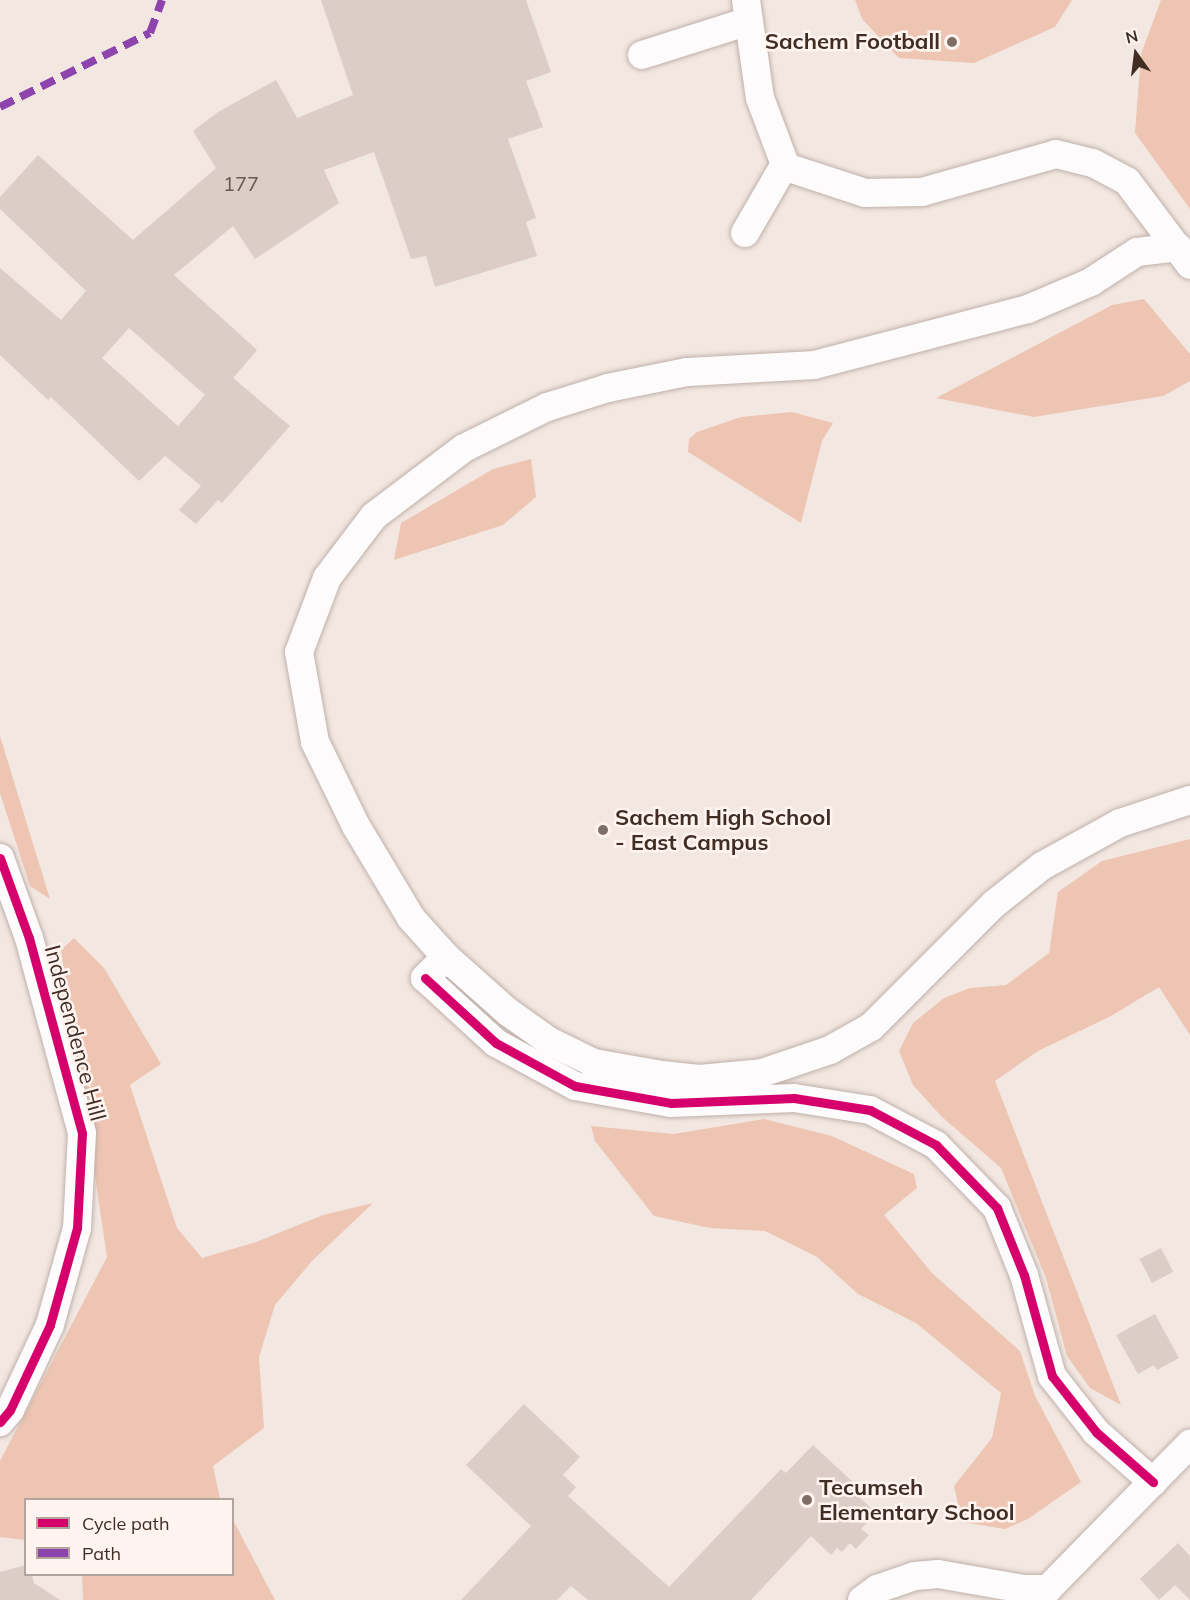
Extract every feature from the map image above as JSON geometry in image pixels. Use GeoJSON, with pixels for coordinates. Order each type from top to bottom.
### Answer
{"type":"FeatureCollection","features":[{"type":"Feature","properties":{"kind":"street"},"geometry":{"type":"LineString","coordinates":[[642,55],[747,11],[760,98],[784,164],[829,184],[865,193],[922,192],[1056,154],[1093,163],[1127,182],[1184,256]]}},
{"type":"Feature","properties":{"kind":"street"},"geometry":{"type":"LineString","coordinates":[[745,233],[784,164]]}},
{"type":"Feature","properties":{"kind":"street"},"geometry":{"type":"LineString","coordinates":[[1184,256],[1137,252],[1091,282],[1028,309],[815,365],[687,372],[608,387],[547,407],[464,448],[374,516],[327,578],[299,652],[315,742],[356,826],[411,918],[446,957],[508,1012],[549,1041],[594,1063],[699,1079],[762,1073],[830,1050],[871,1027],[994,903],[1042,866],[1120,823],[1190,800]]}},
{"type":"Feature","properties":{"kind":"street","name":"Independence Hill"},"geometry":{"type":"LineString","coordinates":[[0,858],[29,938],[82,1133],[77,1228],[50,1325],[10,1410],[0,1422]]}},
{"type":"Feature","properties":{"kind":"street"},"geometry":{"type":"LineString","coordinates":[[446,957],[425,978],[496,1043],[575,1086],[671,1103],[794,1098],[870,1110],[936,1145],[997,1208],[1024,1275],[1052,1376],[1096,1432],[1153,1482]]}},
{"type":"Feature","properties":{"kind":"street"},"geometry":{"type":"LineString","coordinates":[[862,1600],[877,1589],[915,1576],[938,1574],[1042,1594],[1190,1444]]}},
{"type":"Feature","properties":{"kind":"shaded area","name":"Sachem Football"},"geometry":{"type":"Polygon","coordinates":[[[855,0],[1072,0],[1055,27],[974,63],[899,58],[862,19],[855,0]]]}},
{"type":"Feature","properties":{"kind":"shaded area"},"geometry":{"type":"Polygon","coordinates":[[[1161,0],[1190,0],[1190,209],[1135,133],[1141,54],[1161,0]]]}},
{"type":"Feature","properties":{"kind":"shaded area"},"geometry":{"type":"Polygon","coordinates":[[[1144,299],[1190,354],[1190,381],[1163,396],[1034,417],[936,398],[1112,305],[1144,299]]]}},
{"type":"Feature","properties":{"kind":"shaded area"},"geometry":{"type":"Polygon","coordinates":[[[792,412],[833,423],[822,441],[801,523],[688,452],[689,439],[697,432],[741,417],[792,412]]]}},
{"type":"Feature","properties":{"kind":"shaded area"},"geometry":{"type":"Polygon","coordinates":[[[531,459],[536,497],[503,525],[394,560],[401,523],[493,469],[531,459]]]}},
{"type":"Feature","properties":{"kind":"shaded area"},"geometry":{"type":"Polygon","coordinates":[[[0,736],[50,899],[30,886],[0,793],[0,736]]]}},
{"type":"Feature","properties":{"kind":"shaded area"},"geometry":{"type":"Polygon","coordinates":[[[1190,839],[1190,1035],[1159,987],[1111,1016],[1038,1051],[995,1081],[1121,1405],[1090,1388],[1067,1356],[1046,1278],[1001,1168],[942,1117],[913,1085],[899,1051],[913,1023],[944,998],[970,988],[1006,985],[1049,953],[1058,892],[1102,861],[1190,839]]]}},
{"type":"Feature","properties":{"kind":"shaded area"},"geometry":{"type":"Polygon","coordinates":[[[74,938],[104,968],[161,1064],[130,1085],[177,1228],[202,1258],[256,1242],[323,1215],[373,1203],[312,1261],[275,1305],[259,1357],[264,1428],[213,1466],[220,1498],[24,1498],[24,1540],[0,1537],[0,1461],[107,1257],[61,950],[74,938]]]}},
{"type":"Feature","properties":{"kind":"shaded area"},"geometry":{"type":"Polygon","coordinates":[[[764,1119],[832,1136],[914,1174],[917,1188],[884,1215],[932,1273],[1020,1351],[1035,1396],[1081,1482],[1028,1519],[1005,1529],[962,1522],[954,1486],[992,1438],[1001,1393],[916,1323],[858,1294],[817,1257],[765,1231],[710,1228],[654,1216],[595,1141],[591,1126],[674,1134],[764,1119]]]}},
{"type":"Feature","properties":{"kind":"shaded area"},"geometry":{"type":"Polygon","coordinates":[[[234,1522],[275,1600],[83,1600],[82,1576],[234,1576],[234,1522]]]}},
{"type":"Feature","properties":{"kind":"building"},"geometry":{"type":"Polygon","coordinates":[[[321,0],[526,0],[551,72],[526,81],[543,127],[508,139],[536,218],[526,222],[537,256],[435,287],[426,256],[411,259],[374,152],[324,170],[339,203],[255,259],[233,226],[174,275],[257,350],[233,378],[290,426],[222,503],[218,500],[196,524],[179,510],[201,486],[165,456],[139,481],[51,397],[48,400],[0,355],[0,268],[61,320],[86,291],[0,209],[0,197],[38,155],[133,240],[216,168],[193,131],[218,112],[276,80],[297,118],[353,95],[321,0]],[[129,328],[102,358],[178,426],[205,395],[129,328]]]}},
{"type":"Feature","properties":{"kind":"building"},"geometry":{"type":"Polygon","coordinates":[[[1161,1248],[1173,1272],[1152,1283],[1140,1259],[1161,1248]]]}},
{"type":"Feature","properties":{"kind":"building"},"geometry":{"type":"Polygon","coordinates":[[[1155,1314],[1179,1358],[1157,1370],[1154,1365],[1138,1374],[1116,1335],[1155,1314]]]}},
{"type":"Feature","properties":{"kind":"building","name":"Tecumseh Elementary School"},"geometry":{"type":"Polygon","coordinates":[[[524,1404],[580,1457],[563,1475],[576,1487],[568,1496],[669,1587],[781,1469],[786,1473],[813,1445],[857,1486],[853,1491],[876,1513],[861,1529],[869,1535],[856,1549],[850,1543],[842,1552],[837,1548],[831,1555],[811,1536],[751,1600],[588,1600],[571,1586],[557,1600],[461,1600],[531,1526],[466,1465],[524,1404]]]}},
{"type":"Feature","properties":{"kind":"building"},"geometry":{"type":"Polygon","coordinates":[[[1178,1543],[1190,1556],[1190,1600],[1175,1585],[1159,1600],[1140,1579],[1178,1543]]]}},
{"type":"Feature","properties":{"kind":"building"},"geometry":{"type":"Polygon","coordinates":[[[24,1566],[24,1576],[32,1576],[34,1583],[60,1600],[0,1600],[0,1572],[24,1566]]]}},
{"type":"Feature","properties":{"kind":"marked path"},"geometry":{"type":"LineString","coordinates":[[0,107],[150,33],[162,0]]}},
{"type":"Feature","properties":{"kind":"cycle path"},"geometry":{"type":"LineString","coordinates":[[0,858],[29,938],[82,1133],[77,1228],[50,1325],[10,1410],[0,1422]]}},
{"type":"Feature","properties":{"kind":"cycle path"},"geometry":{"type":"LineString","coordinates":[[425,978],[496,1043],[575,1086],[671,1103],[794,1098],[870,1110],[936,1145],[997,1208],[1024,1275],[1052,1376],[1096,1432],[1153,1482]]}},
{"type":"Feature","properties":{"kind":"place","name":"Sachem Football"},"geometry":{"type":"Point","coordinates":[952,42]}},
{"type":"Feature","properties":{"kind":"place","name":"Sachem High School - East Campus"},"geometry":{"type":"Point","coordinates":[603,830]}},
{"type":"Feature","properties":{"kind":"place","name":"Tecumseh Elementary School"},"geometry":{"type":"Point","coordinates":[807,1500]}}]}
